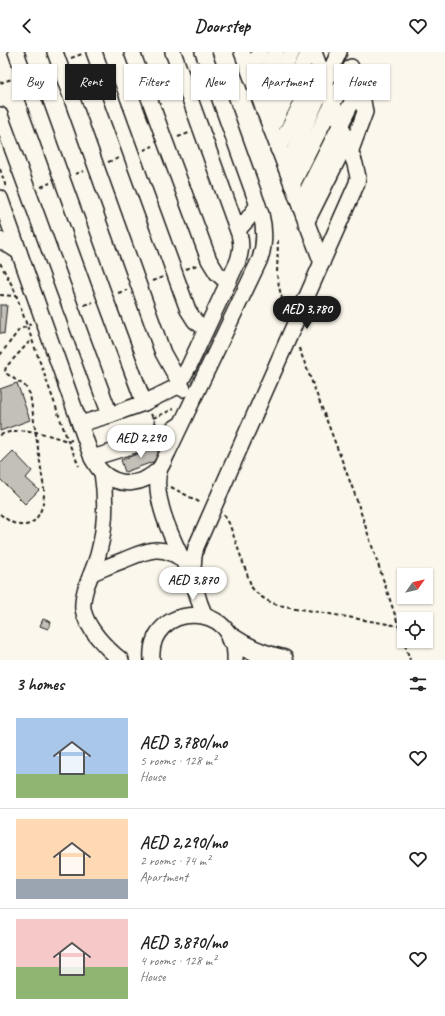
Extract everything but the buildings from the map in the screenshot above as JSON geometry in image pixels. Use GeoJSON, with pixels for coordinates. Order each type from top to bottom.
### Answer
{"type":"FeatureCollection","features":[{"type":"Feature","properties":{"kind":"main road"},"geometry":{"type":"LineString","coordinates":[[231,638],[259,653],[284,660]]}},
{"type":"Feature","properties":{"kind":"street"},"geometry":{"type":"LineString","coordinates":[[16,52],[20,64]]}},
{"type":"Feature","properties":{"kind":"street"},"geometry":{"type":"LineString","coordinates":[[94,52],[188,310],[196,321],[206,329]]}},
{"type":"Feature","properties":{"kind":"street"},"geometry":{"type":"LineString","coordinates":[[132,52],[209,260],[217,273],[228,283]]}},
{"type":"Feature","properties":{"kind":"street"},"geometry":{"type":"LineString","coordinates":[[82,429],[144,403],[178,386],[228,283],[242,250],[238,230],[173,52]]}},
{"type":"Feature","properties":{"kind":"street"},"geometry":{"type":"LineString","coordinates":[[203,52],[258,205],[264,232],[260,259],[185,406],[182,423],[160,468],[158,485],[162,510],[168,527],[194,584],[200,606],[205,616]]}},
{"type":"Feature","properties":{"kind":"street"},"geometry":{"type":"LineString","coordinates":[[254,64],[260,52]]}},
{"type":"Feature","properties":{"kind":"street"},"geometry":{"type":"LineString","coordinates":[[270,64],[276,52]]}},
{"type":"Feature","properties":{"kind":"street"},"geometry":{"type":"LineString","coordinates":[[264,111],[292,52]]}},
{"type":"Feature","properties":{"kind":"street"},"geometry":{"type":"LineString","coordinates":[[326,80],[339,52]]}},
{"type":"Feature","properties":{"kind":"street"},"geometry":{"type":"LineString","coordinates":[[346,52],[350,64]]}},
{"type":"Feature","properties":{"kind":"street"},"geometry":{"type":"LineString","coordinates":[[243,53],[247,64]]}},
{"type":"Feature","properties":{"kind":"street"},"geometry":{"type":"LineString","coordinates":[[271,129],[315,55]]}},
{"type":"Feature","properties":{"kind":"street"},"geometry":{"type":"LineString","coordinates":[[278,149],[315,55]]}},
{"type":"Feature","properties":{"kind":"street"},"geometry":{"type":"LineString","coordinates":[[57,57],[163,353],[180,382],[185,406]]}},
{"type":"Feature","properties":{"kind":"street"},"geometry":{"type":"LineString","coordinates":[[194,584],[193,566],[195,552],[357,183],[357,170],[326,85]]}},
{"type":"Feature","properties":{"kind":"street"},"geometry":{"type":"LineString","coordinates":[[33,100],[144,403]]}},
{"type":"Feature","properties":{"kind":"street"},"geometry":{"type":"LineString","coordinates":[[260,100],[322,263]]}},
{"type":"Feature","properties":{"kind":"street"},"geometry":{"type":"LineString","coordinates":[[286,168],[317,100]]}},
{"type":"Feature","properties":{"kind":"street"},"geometry":{"type":"LineString","coordinates":[[292,185],[334,100]]}},
{"type":"Feature","properties":{"kind":"street"},"geometry":{"type":"LineString","coordinates":[[300,205],[353,100]]}},
{"type":"Feature","properties":{"kind":"street"},"geometry":{"type":"LineString","coordinates":[[306,223],[349,145],[365,112],[363,100]]}},
{"type":"Feature","properties":{"kind":"street"},"geometry":{"type":"LineString","coordinates":[[0,115],[110,416]]}},
{"type":"Feature","properties":{"kind":"street"},"geometry":{"type":"LineString","coordinates":[[0,198],[92,458],[102,472],[116,480],[135,483],[144,480],[160,468]]}},
{"type":"Feature","properties":{"kind":"street"},"geometry":{"type":"LineString","coordinates":[[238,230],[258,205]]}},
{"type":"Feature","properties":{"kind":"street"},"geometry":{"type":"LineString","coordinates":[[0,240],[20,252]]}},
{"type":"Feature","properties":{"kind":"street"},"geometry":{"type":"LineString","coordinates":[[92,458],[161,437],[182,423]]}},
{"type":"Feature","properties":{"kind":"street"},"geometry":{"type":"LineString","coordinates":[[102,472],[105,506],[104,529],[99,551],[83,598],[83,610],[88,623],[110,651],[121,660]]}},
{"type":"Feature","properties":{"kind":"street"},"geometry":{"type":"LineString","coordinates":[[92,573],[142,552],[154,550],[172,553],[183,560]]}},
{"type":"Feature","properties":{"kind":"street"},"geometry":{"type":"LineString","coordinates":[[152,660],[153,645],[162,629],[169,622],[186,615],[205,616],[220,624],[231,638],[234,646],[235,660]]}},
{"type":"Feature","properties":{"kind":"path"},"geometry":{"type":"LineString","coordinates":[[43,64],[57,57],[86,52]]}},
{"type":"Feature","properties":{"kind":"path"},"geometry":{"type":"LineString","coordinates":[[0,83],[12,78]]}},
{"type":"Feature","properties":{"kind":"path"},"geometry":{"type":"LineString","coordinates":[[28,191],[201,129]]}},
{"type":"Feature","properties":{"kind":"path"},"geometry":{"type":"LineString","coordinates":[[278,238],[278,275],[280,291],[292,330],[354,492],[397,620]]}},
{"type":"Feature","properties":{"kind":"path"},"geometry":{"type":"LineString","coordinates":[[0,263],[17,296],[31,340],[73,455],[80,467]]}},
{"type":"Feature","properties":{"kind":"path"},"geometry":{"type":"LineString","coordinates":[[0,295],[17,296]]}},
{"type":"Feature","properties":{"kind":"path"},"geometry":{"type":"LineString","coordinates":[[0,514],[12,523],[22,525],[32,522],[36,519],[42,509],[45,496],[30,394],[25,386],[5,371],[6,367],[31,340]]}},
{"type":"Feature","properties":{"kind":"path"},"geometry":{"type":"LineString","coordinates":[[153,418],[185,406]]}},
{"type":"Feature","properties":{"kind":"path"},"geometry":{"type":"LineString","coordinates":[[0,435],[15,430],[23,430],[68,441],[81,438],[82,429]]}},
{"type":"Feature","properties":{"kind":"path"},"geometry":{"type":"LineString","coordinates":[[158,485],[171,488],[214,509],[224,516],[229,523],[252,588],[258,595],[267,601],[278,605],[397,626]]}},
{"type":"Feature","properties":{"kind":"path"},"geometry":{"type":"LineString","coordinates":[[406,648],[410,660]]}}]}
